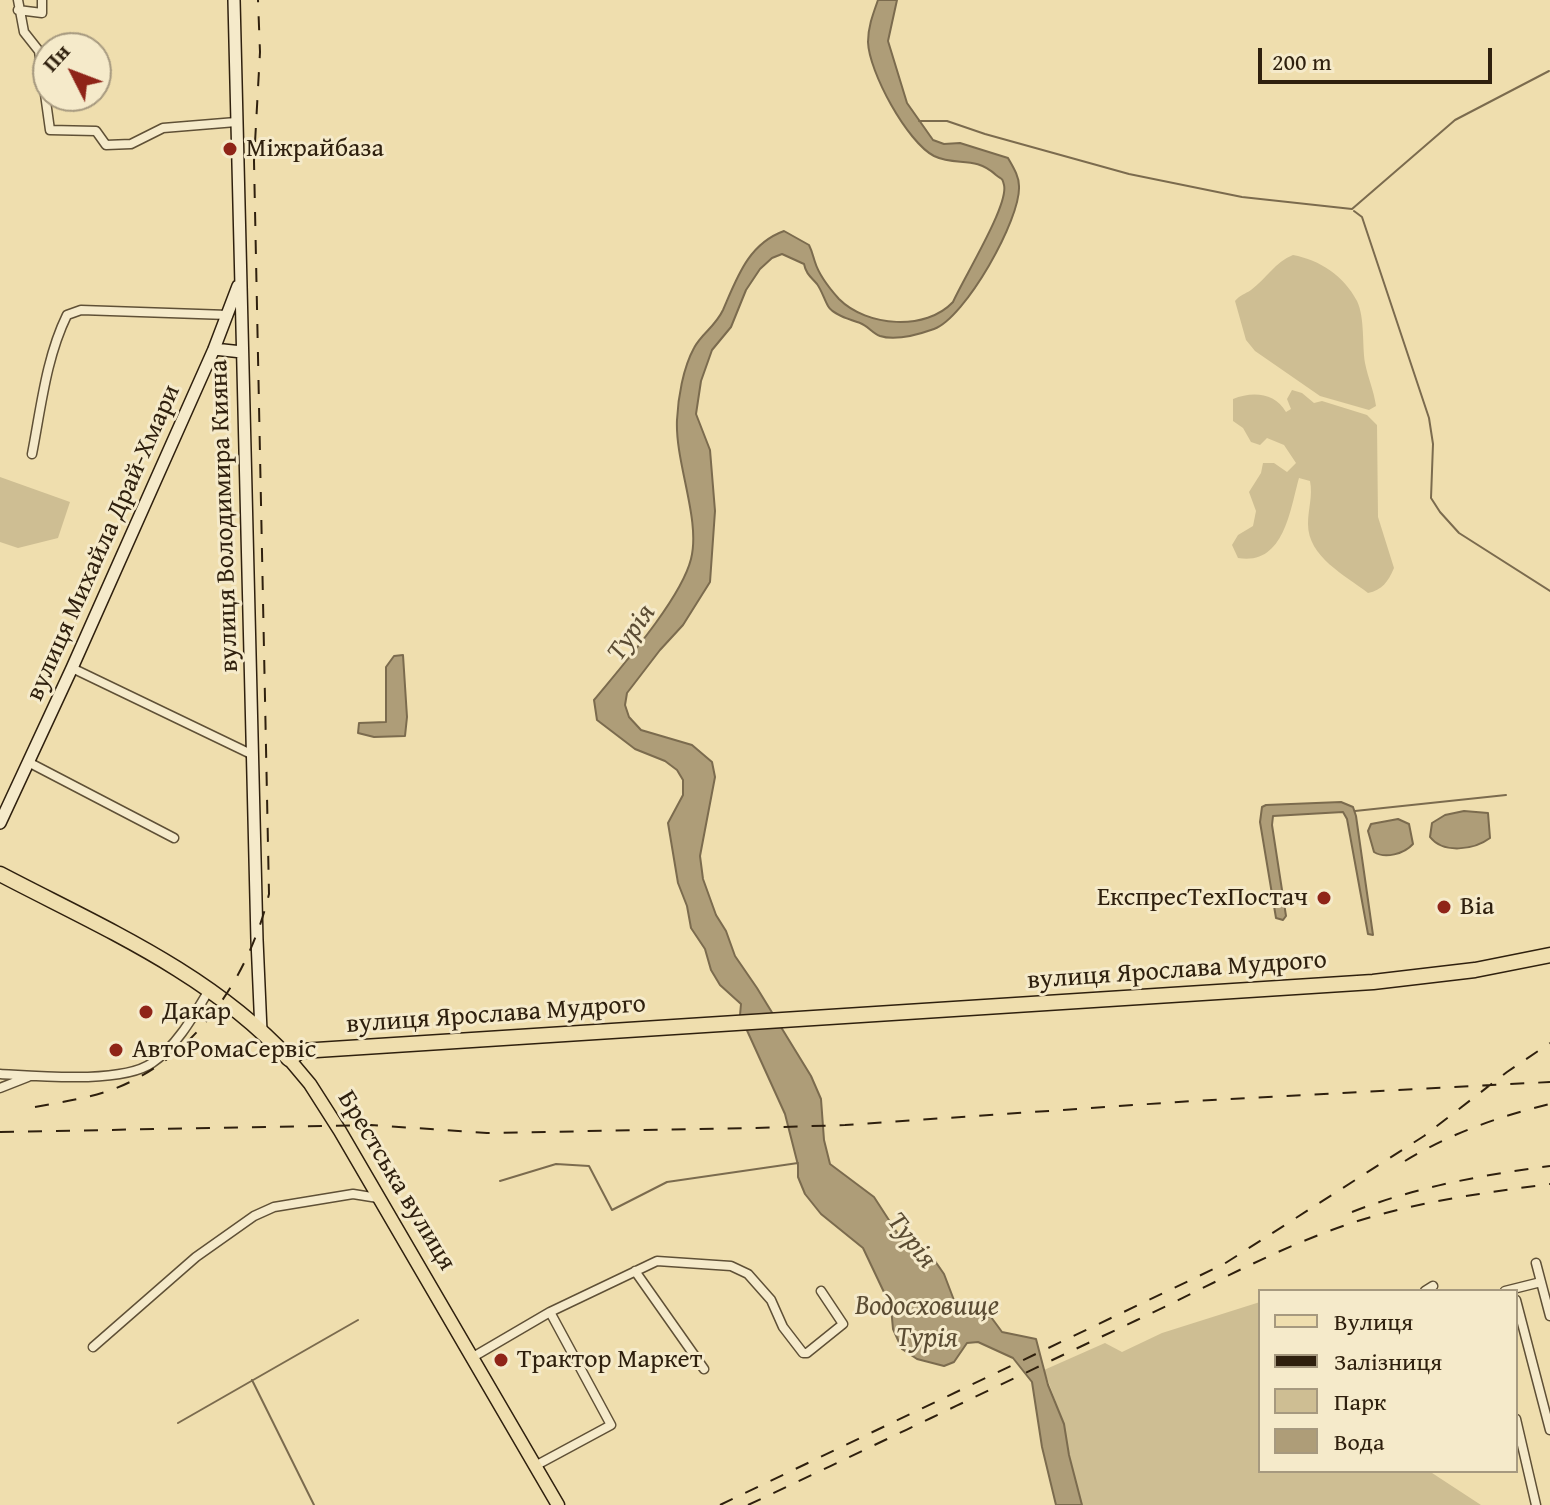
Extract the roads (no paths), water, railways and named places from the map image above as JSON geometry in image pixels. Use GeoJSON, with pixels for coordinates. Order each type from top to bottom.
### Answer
{"type":"FeatureCollection","features":[{"type":"Feature","properties":{"kind":"highway","name":"Брестська вулиця"},"geometry":{"type":"LineString","coordinates":[[0,874],[191,976],[261,1031],[289,1059]]}},
{"type":"Feature","properties":{"kind":"highway","name":"вулиця Ярослава Мудрого"},"geometry":{"type":"LineString","coordinates":[[289,1059],[301,1051],[1373,982],[1475,970],[1550,955]]}},
{"type":"Feature","properties":{"kind":"main road","name":"вулиця Володимира Кияна"},"geometry":{"type":"LineString","coordinates":[[234,0],[261,1031]]}},
{"type":"Feature","properties":{"kind":"main road","name":"вулиця Михайла Драй-Хмари"},"geometry":{"type":"LineString","coordinates":[[0,823],[30,763],[214,349],[241,278]]}},
{"type":"Feature","properties":{"kind":"main road"},"geometry":{"type":"LineString","coordinates":[[214,349],[242,352]]}},
{"type":"Feature","properties":{"kind":"main road","name":"Брестська вулиця"},"geometry":{"type":"LineString","coordinates":[[289,1059],[323,1104],[558,1505]]}},
{"type":"Feature","properties":{"kind":"street"},"geometry":{"type":"LineString","coordinates":[[18,5],[42,13],[42,0]]}},
{"type":"Feature","properties":{"kind":"street"},"geometry":{"type":"LineString","coordinates":[[18,5],[24,32],[39,51],[50,130],[96,131],[106,145],[131,144],[163,128],[236,122]]}},
{"type":"Feature","properties":{"kind":"street"},"geometry":{"type":"LineString","coordinates":[[32,454],[58,332],[67,315],[81,310],[228,315]]}},
{"type":"Feature","properties":{"kind":"street"},"geometry":{"type":"LineString","coordinates":[[72,668],[253,755]]}},
{"type":"Feature","properties":{"kind":"street"},"geometry":{"type":"LineString","coordinates":[[30,763],[174,838]]}},
{"type":"Feature","properties":{"kind":"street"},"geometry":{"type":"LineString","coordinates":[[0,1074],[109,1074],[143,1068],[171,1044],[210,989]]}},
{"type":"Feature","properties":{"kind":"street"},"geometry":{"type":"LineString","coordinates":[[0,1088],[32,1076]]}},
{"type":"Feature","properties":{"kind":"street"},"geometry":{"type":"LineString","coordinates":[[93,1347],[196,1257],[254,1216],[274,1207],[353,1194],[378,1198]]}},
{"type":"Feature","properties":{"kind":"street"},"geometry":{"type":"LineString","coordinates":[[473,1357],[550,1312],[657,1261],[731,1266],[743,1271],[765,1291],[783,1327],[803,1353],[843,1324],[821,1291]]}},
{"type":"Feature","properties":{"kind":"street"},"geometry":{"type":"LineString","coordinates":[[1536,1263],[1550,1316]]}},
{"type":"Feature","properties":{"kind":"street"},"geometry":{"type":"LineString","coordinates":[[635,1271],[704,1369]]}},
{"type":"Feature","properties":{"kind":"street"},"geometry":{"type":"LineString","coordinates":[[1515,1289],[1541,1282]]}},
{"type":"Feature","properties":{"kind":"street"},"geometry":{"type":"LineString","coordinates":[[1518,1308],[1550,1430]]}},
{"type":"Feature","properties":{"kind":"street"},"geometry":{"type":"LineString","coordinates":[[535,1466],[611,1425],[550,1312]]}},
{"type":"Feature","properties":{"kind":"street"},"geometry":{"type":"LineString","coordinates":[[1518,1428],[1536,1505]]}},
{"type":"Feature","properties":{"kind":"water","name":"Водосховище Турія"},"geometry":{"type":"Polygon","coordinates":[[[878,0],[897,0],[888,41],[907,103],[933,140],[944,144],[960,143],[1008,158],[1019,186],[1011,221],[989,266],[961,307],[934,329],[907,336],[880,336],[863,324],[834,312],[804,264],[782,254],[760,269],[746,290],[731,327],[712,350],[701,381],[696,414],[710,450],[715,511],[710,582],[683,625],[627,693],[625,705],[629,717],[641,730],[692,745],[712,762],[715,777],[700,856],[703,879],[735,956],[811,1076],[821,1099],[824,1140],[830,1164],[874,1197],[909,1251],[935,1261],[944,1274],[960,1316],[991,1317],[1002,1332],[1036,1339],[1048,1385],[1064,1424],[1082,1505],[1056,1505],[1042,1447],[1032,1382],[1013,1358],[978,1342],[967,1343],[954,1362],[944,1366],[917,1359],[902,1349],[893,1329],[891,1307],[863,1248],[821,1214],[805,1194],[798,1177],[798,1165],[785,1114],[740,1015],[741,1004],[720,985],[711,970],[705,949],[691,928],[678,883],[668,823],[683,795],[683,780],[677,770],[665,761],[635,749],[597,720],[594,700],[663,612],[676,593],[691,559],[693,527],[677,437],[682,383],[694,348],[720,316],[739,274],[753,253],[761,244],[784,231],[809,245],[825,282],[851,308],[880,320],[912,321],[928,318],[953,302],[1000,208],[1004,195],[1002,179],[980,165],[934,156],[912,136],[891,105],[875,70],[868,42],[878,0]]]}},
{"type":"Feature","properties":{"kind":"water"},"geometry":{"type":"Polygon","coordinates":[[[403,655],[407,717],[405,736],[374,737],[358,733],[359,723],[386,722],[386,667],[394,656],[403,655]]]}},
{"type":"Feature","properties":{"kind":"water"},"geometry":{"type":"Polygon","coordinates":[[[1341,802],[1353,807],[1356,816],[1373,935],[1368,934],[1347,819],[1343,812],[1273,816],[1286,916],[1283,920],[1276,918],[1260,822],[1262,807],[1341,802]]]}},
{"type":"Feature","properties":{"kind":"water"},"geometry":{"type":"Polygon","coordinates":[[[1464,811],[1488,813],[1490,838],[1476,845],[1450,848],[1430,837],[1432,823],[1445,815],[1464,811]]]}},
{"type":"Feature","properties":{"kind":"water"},"geometry":{"type":"Polygon","coordinates":[[[1398,819],[1409,824],[1413,844],[1394,854],[1374,852],[1368,831],[1371,824],[1398,819]]]}},
{"type":"Feature","properties":{"kind":"waterway"},"geometry":{"type":"LineString","coordinates":[[919,121],[947,121],[1129,174],[1242,197],[1352,209],[1455,120],[1549,71]]}},
{"type":"Feature","properties":{"kind":"waterway"},"geometry":{"type":"LineString","coordinates":[[1354,211],[1362,217],[1429,418],[1433,444],[1431,498],[1459,533],[1550,591]]}},
{"type":"Feature","properties":{"kind":"waterway"},"geometry":{"type":"LineString","coordinates":[[1355,811],[1506,795]]}},
{"type":"Feature","properties":{"kind":"waterway"},"geometry":{"type":"LineString","coordinates":[[500,1181],[556,1164],[589,1166],[612,1210],[667,1182],[798,1163]]}},
{"type":"Feature","properties":{"kind":"waterway"},"geometry":{"type":"LineString","coordinates":[[178,1423],[358,1320]]}},
{"type":"Feature","properties":{"kind":"waterway"},"geometry":{"type":"LineString","coordinates":[[252,1380],[314,1505]]}},
{"type":"Feature","properties":{"kind":"railway"},"geometry":{"type":"LineString","coordinates":[[35,1107],[114,1089],[170,1057],[215,1011],[233,984],[248,955],[269,894],[254,161],[260,52],[258,0]]}},
{"type":"Feature","properties":{"kind":"railway"},"geometry":{"type":"LineString","coordinates":[[720,1505],[1224,1264],[1424,1136],[1550,1043]]}},
{"type":"Feature","properties":{"kind":"railway"},"geometry":{"type":"LineString","coordinates":[[0,1132],[371,1125],[487,1133],[754,1128],[1550,1082]]}},
{"type":"Feature","properties":{"kind":"railway"},"geometry":{"type":"LineString","coordinates":[[1405,1161],[1475,1127],[1550,1104]]}},
{"type":"Feature","properties":{"kind":"railway"},"geometry":{"type":"LineString","coordinates":[[1352,1212],[1450,1183],[1550,1166]]}},
{"type":"Feature","properties":{"kind":"railway"},"geometry":{"type":"LineString","coordinates":[[748,1505],[1311,1238],[1371,1217],[1415,1206],[1550,1184]]}},
{"type":"Feature","properties":{"kind":"place","name":"Міжрайбаза"},"geometry":{"type":"Point","coordinates":[230,149]}},
{"type":"Feature","properties":{"kind":"place","name":"ЕкспресТехПостач"},"geometry":{"type":"Point","coordinates":[1324,898]}},
{"type":"Feature","properties":{"kind":"place","name":"Віа"},"geometry":{"type":"Point","coordinates":[1444,907]}},
{"type":"Feature","properties":{"kind":"place","name":"Дакар"},"geometry":{"type":"Point","coordinates":[146,1012]}},
{"type":"Feature","properties":{"kind":"place","name":"АвтоРомаСервіс"},"geometry":{"type":"Point","coordinates":[116,1050]}},
{"type":"Feature","properties":{"kind":"place","name":"Трактор Маркет"},"geometry":{"type":"Point","coordinates":[501,1360]}},
{"type":"Feature","properties":{"kind":"water label","name":"Турія"},"geometry":{"type":"Point","coordinates":[632,633]}},
{"type":"Feature","properties":{"kind":"water label","name":"Турія"},"geometry":{"type":"Point","coordinates":[911,1241]}}]}
